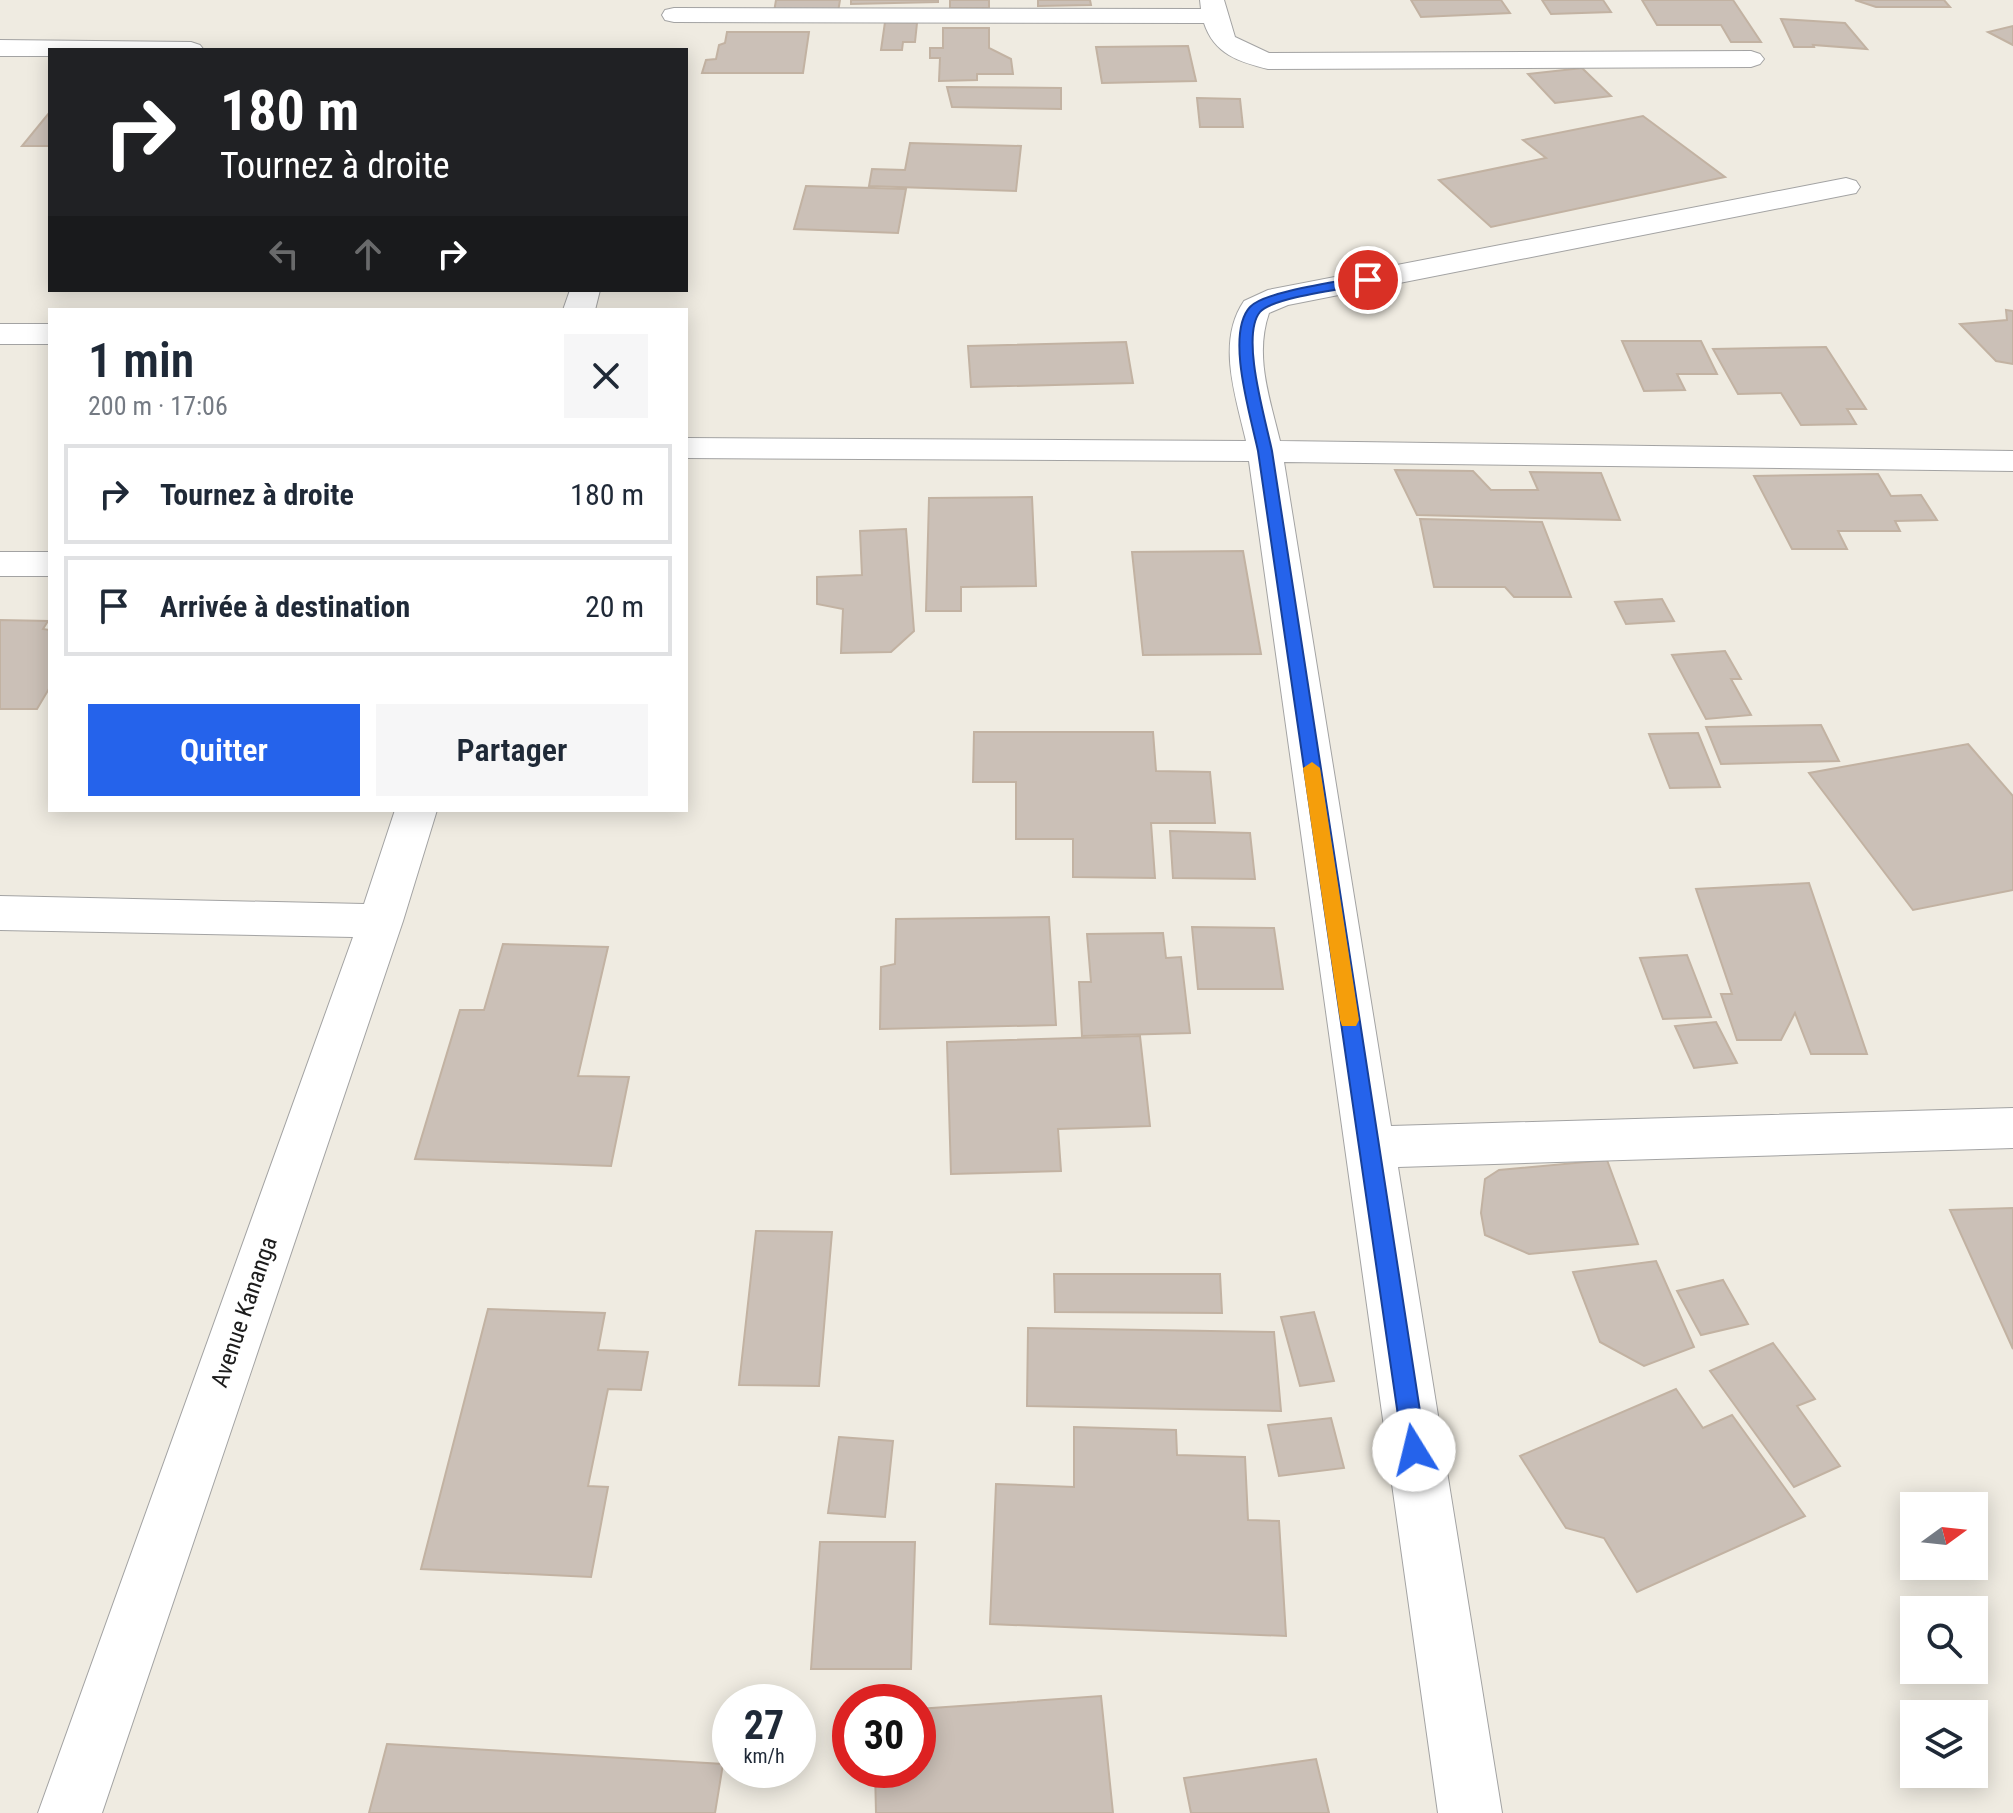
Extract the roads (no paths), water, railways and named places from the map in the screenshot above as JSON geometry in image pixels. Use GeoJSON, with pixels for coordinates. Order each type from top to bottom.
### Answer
{"type":"FeatureCollection","features":[{"type":"Feature","properties":{"kind":"street"},"geometry":{"type":"LineString","coordinates":[[673,18],[1213,8],[1218,33],[1226,46],[1268,61],[1751,59]]}},
{"type":"Feature","properties":{"kind":"street"},"geometry":{"type":"LineString","coordinates":[[0,48],[48,49]]}},
{"type":"Feature","properties":{"kind":"street"},"geometry":{"type":"LineString","coordinates":[[1470,1813],[1265,451],[1245,346],[1248,322],[1255,308],[1279,297],[1846,187]]}},
{"type":"Feature","properties":{"kind":"street"},"geometry":{"type":"LineString","coordinates":[[0,334],[48,334]]}},
{"type":"Feature","properties":{"kind":"street"},"geometry":{"type":"LineString","coordinates":[[688,448],[1265,451],[2013,461]]}},
{"type":"Feature","properties":{"kind":"street"},"geometry":{"type":"LineString","coordinates":[[0,564],[48,564]]}},
{"type":"Feature","properties":{"kind":"street","name":"Avenue Kananga"},"geometry":{"type":"LineString","coordinates":[[70,1813],[381,921],[415,812]]}},
{"type":"Feature","properties":{"kind":"street"},"geometry":{"type":"LineString","coordinates":[[0,913],[381,921]]}},
{"type":"Feature","properties":{"kind":"street"},"geometry":{"type":"LineString","coordinates":[[1368,1147],[2013,1128]]}}]}
